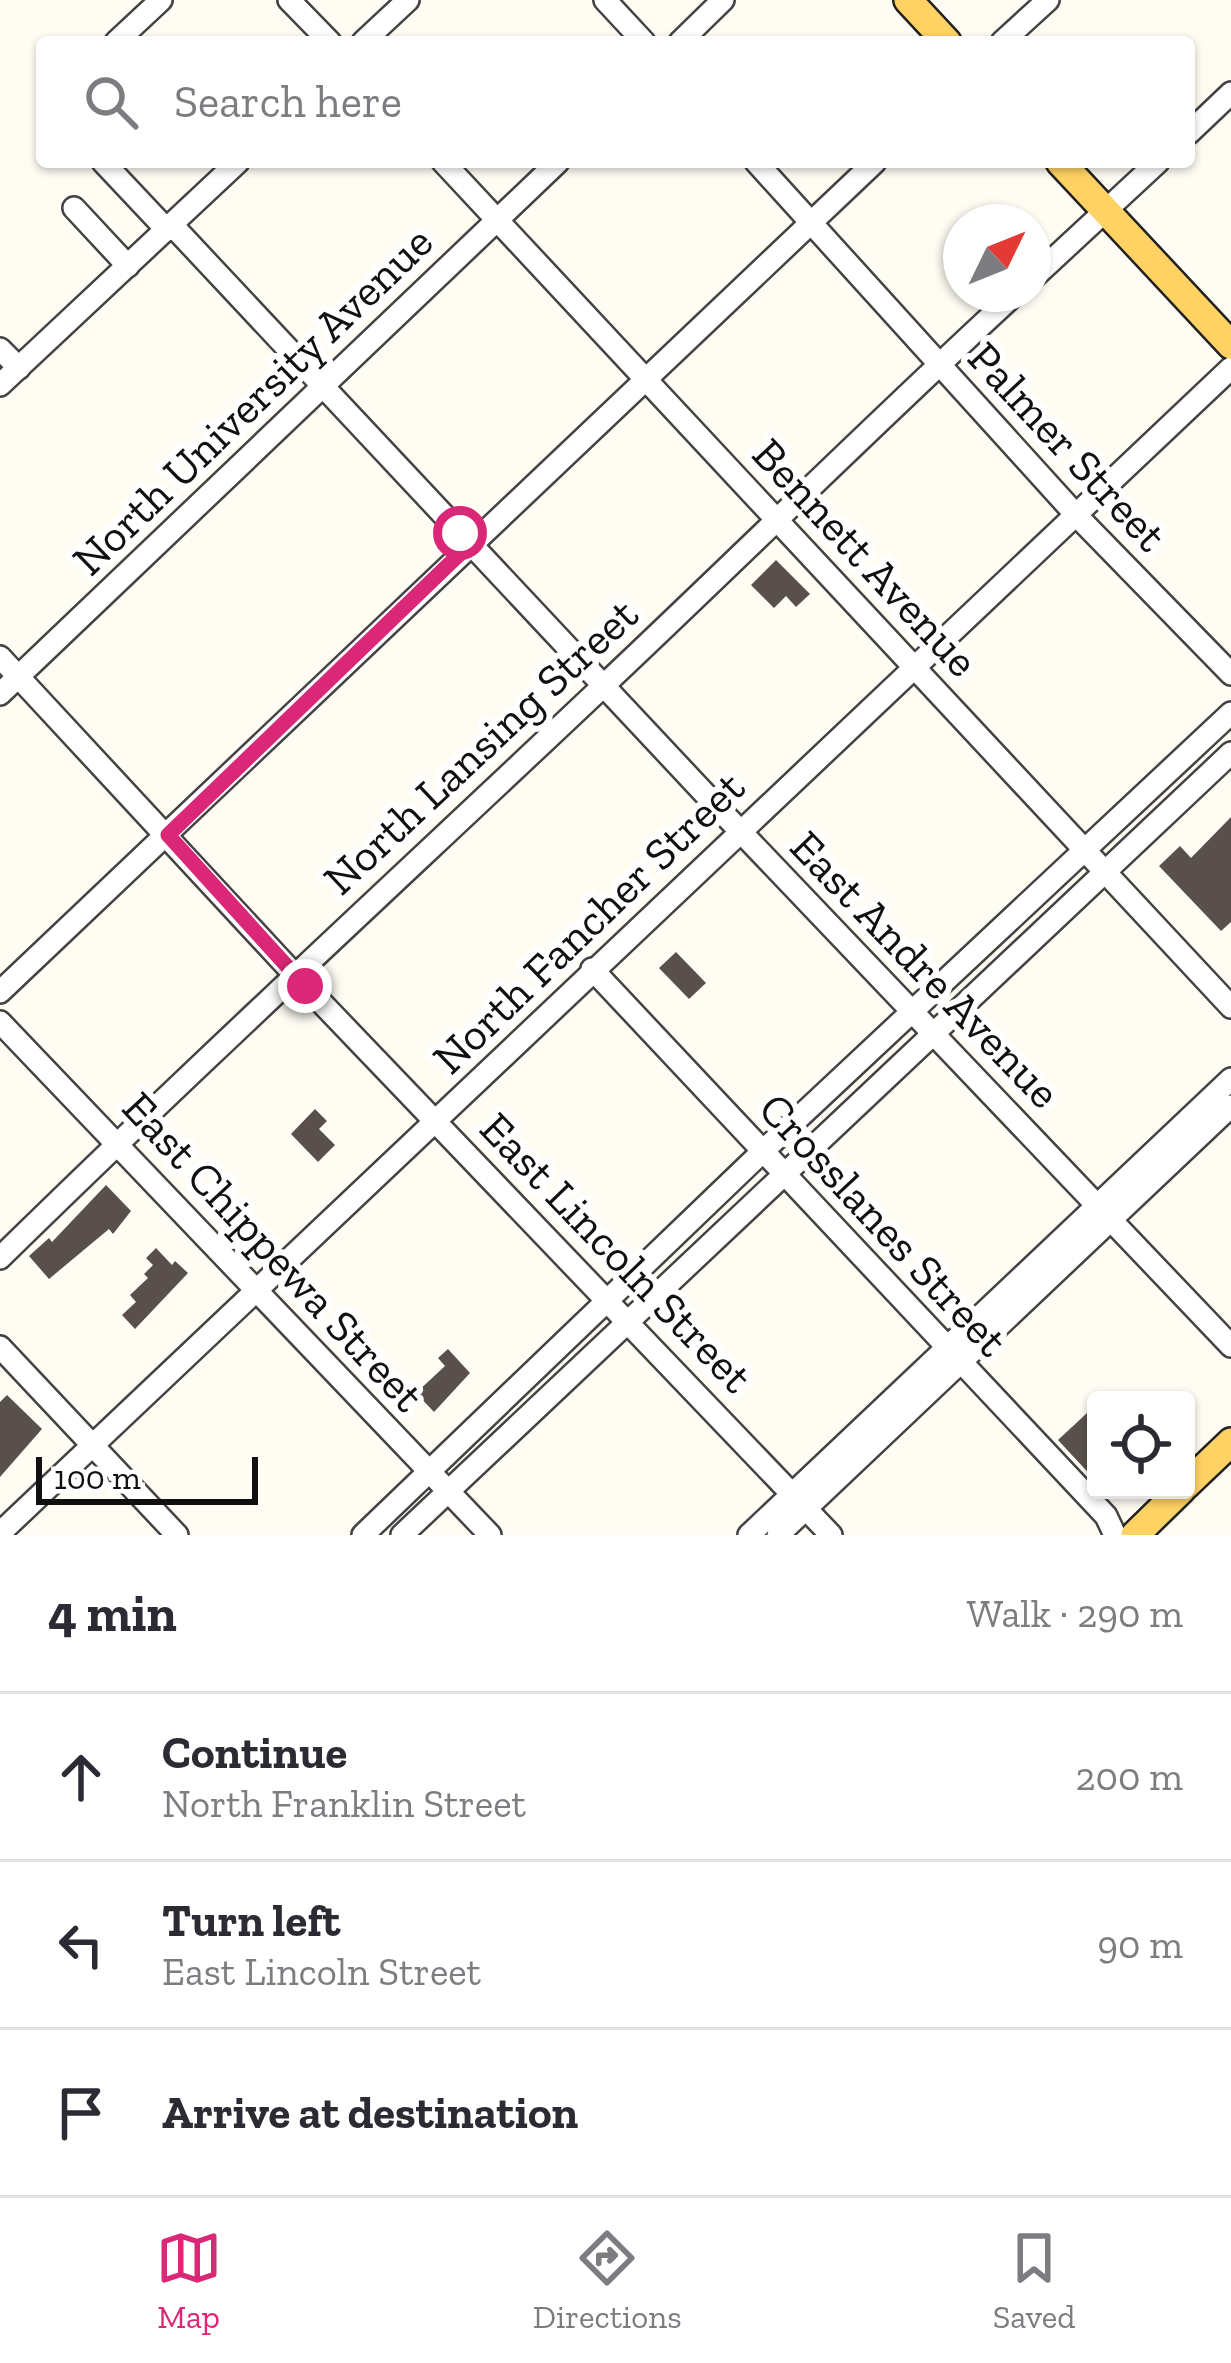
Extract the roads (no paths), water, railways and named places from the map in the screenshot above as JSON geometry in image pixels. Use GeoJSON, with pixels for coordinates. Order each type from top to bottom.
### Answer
{"type":"FeatureCollection","features":[{"type":"Feature","properties":{"kind":"main road"},"geometry":{"type":"LineString","coordinates":[[908,0],[941,36]]}},
{"type":"Feature","properties":{"kind":"main road"},"geometry":{"type":"LineString","coordinates":[[1066,168],[1231,345]]}},
{"type":"Feature","properties":{"kind":"main road"},"geometry":{"type":"LineString","coordinates":[[1195,1477],[1231,1442]]}},
{"type":"Feature","properties":{"kind":"main road"},"geometry":{"type":"LineString","coordinates":[[1135,1535],[1173,1499]]}},
{"type":"Feature","properties":{"kind":"street"},"geometry":{"type":"LineString","coordinates":[[122,36],[161,0]]}},
{"type":"Feature","properties":{"kind":"street"},"geometry":{"type":"LineString","coordinates":[[289,0],[324,36]]}},
{"type":"Feature","properties":{"kind":"street"},"geometry":{"type":"LineString","coordinates":[[369,36],[407,0]]}},
{"type":"Feature","properties":{"kind":"street"},"geometry":{"type":"LineString","coordinates":[[605,0],[638,36]]}},
{"type":"Feature","properties":{"kind":"street"},"geometry":{"type":"LineString","coordinates":[[686,36],[723,0]]}},
{"type":"Feature","properties":{"kind":"street"},"geometry":{"type":"LineString","coordinates":[[1009,36],[1048,0]]}},
{"type":"Feature","properties":{"kind":"street"},"geometry":{"type":"LineString","coordinates":[[1195,127],[1231,93]]}},
{"type":"Feature","properties":{"kind":"street","name":"East Andre Avenue"},"geometry":{"type":"LineString","coordinates":[[109,168],[324,385],[1231,1346]]}},
{"type":"Feature","properties":{"kind":"street"},"geometry":{"type":"LineString","coordinates":[[0,385],[232,168]]}},
{"type":"Feature","properties":{"kind":"street","name":"Bennett Avenue"},"geometry":{"type":"LineString","coordinates":[[448,168],[1231,1007]]}},
{"type":"Feature","properties":{"kind":"street","name":"North University Avenue"},"geometry":{"type":"LineString","coordinates":[[0,694],[552,168]]}},
{"type":"Feature","properties":{"kind":"street","name":"Palmer Street"},"geometry":{"type":"LineString","coordinates":[[762,168],[1077,516],[1231,674]]}},
{"type":"Feature","properties":{"kind":"street"},"geometry":{"type":"LineString","coordinates":[[0,992],[869,168]]}},
{"type":"Feature","properties":{"kind":"street"},"geometry":{"type":"LineString","coordinates":[[1051,261],[1152,168]]}},
{"type":"Feature","properties":{"kind":"street"},"geometry":{"type":"LineString","coordinates":[[74,208],[128,266]]}},
{"type":"Feature","properties":{"kind":"street","name":"North Lansing Street"},"geometry":{"type":"LineString","coordinates":[[0,1258],[996,312]]}},
{"type":"Feature","properties":{"kind":"street"},"geometry":{"type":"LineString","coordinates":[[0,349],[19,368]]}},
{"type":"Feature","properties":{"kind":"street","name":"North Fancher Street"},"geometry":{"type":"LineString","coordinates":[[0,1533],[1231,368]]}},
{"type":"Feature","properties":{"kind":"street","name":"East Lincoln Street"},"geometry":{"type":"LineString","coordinates":[[0,657],[294,974],[831,1535]]}},
{"type":"Feature","properties":{"kind":"street"},"geometry":{"type":"LineString","coordinates":[[363,1535],[762,1152],[1231,713]]}},
{"type":"Feature","properties":{"kind":"street"},"geometry":{"type":"LineString","coordinates":[[402,1535],[1231,753]]}},
{"type":"Feature","properties":{"kind":"street","name":"Crosslanes Street"},"geometry":{"type":"LineString","coordinates":[[592,969],[1106,1516],[1115,1535]]}},
{"type":"Feature","properties":{"kind":"street","name":"East Chippewa Street"},"geometry":{"type":"LineString","coordinates":[[0,1022],[490,1535]]}},
{"type":"Feature","properties":{"kind":"street"},"geometry":{"type":"LineString","coordinates":[[1104,1214],[1231,1078]]}},
{"type":"Feature","properties":{"kind":"street"},"geometry":{"type":"LineString","coordinates":[[749,1535],[799,1501],[1104,1214],[1231,1106]]}},
{"type":"Feature","properties":{"kind":"street"},"geometry":{"type":"LineString","coordinates":[[0,1347],[178,1535]]}},
{"type":"Feature","properties":{"kind":"street"},"geometry":{"type":"LineString","coordinates":[[778,1535],[799,1501]]}}]}
